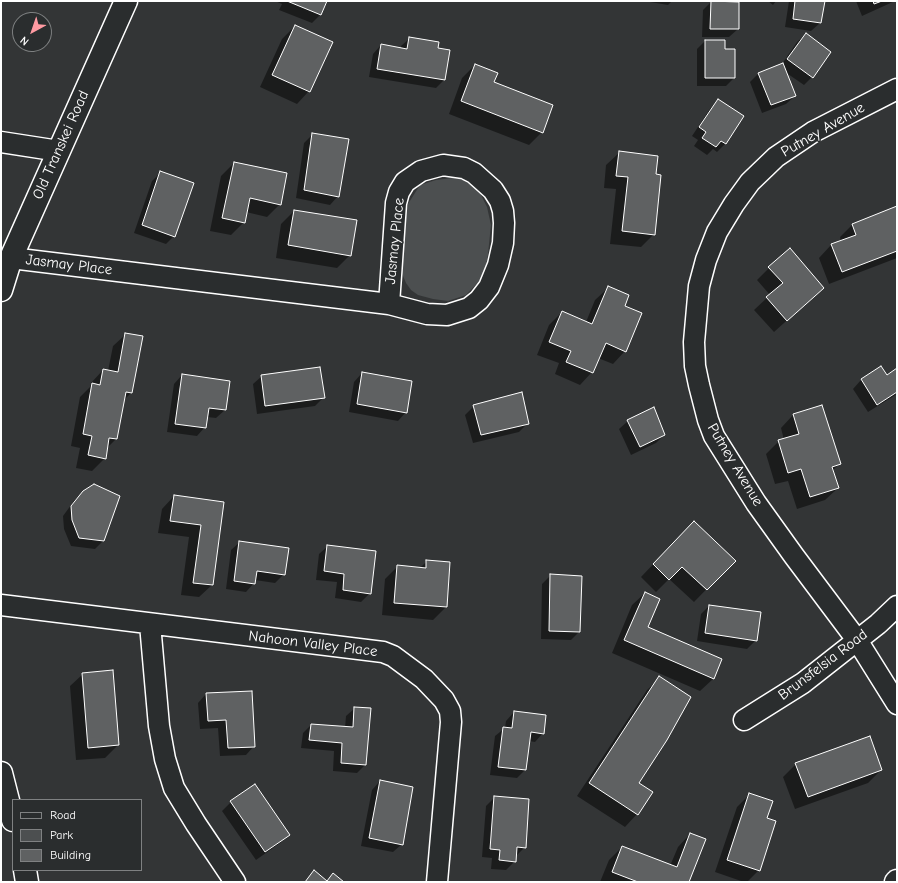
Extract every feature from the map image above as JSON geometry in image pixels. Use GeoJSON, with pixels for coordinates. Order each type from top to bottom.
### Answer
{"type":"FeatureCollection","features":[{"type":"Feature","properties":{"kind":"main road","name":"Old Transkei Road"},"geometry":{"type":"LineString","coordinates":[[1,290],[11,258],[126,1]]}},
{"type":"Feature","properties":{"kind":"main road"},"geometry":{"type":"LineString","coordinates":[[1,773],[12,816]]}},
{"type":"Feature","properties":{"kind":"main road"},"geometry":{"type":"LineString","coordinates":[[25,871],[27,882]]}},
{"type":"Feature","properties":{"kind":"street","name":"Putney Avenue"},"geometry":{"type":"LineString","coordinates":[[897,88],[813,132],[776,157],[750,182],[734,204],[717,232],[706,260],[699,286],[694,342],[695,366],[698,385],[714,436],[756,503],[857,640],[897,704]]}},
{"type":"Feature","properties":{"kind":"street"},"geometry":{"type":"LineString","coordinates":[[1,142],[59,151]]}},
{"type":"Feature","properties":{"kind":"street","name":"Jasmay Place"},"geometry":{"type":"LineString","coordinates":[[11,258],[389,304],[428,314],[447,315],[469,308],[479,300],[489,287],[498,265],[503,243],[504,223],[500,200],[493,190],[474,174],[464,168],[443,165],[421,171],[405,182],[396,203],[389,304]]}},
{"type":"Feature","properties":{"kind":"street","name":"Nahoon Valley Place"},"geometry":{"type":"LineString","coordinates":[[1,605],[383,652],[398,659],[424,679],[444,700],[450,710],[451,722],[437,882]]}},
{"type":"Feature","properties":{"kind":"street","name":"Brunsfelsia Road"},"geometry":{"type":"LineString","coordinates":[[744,720],[804,684],[878,624],[897,606]]}},
{"type":"Feature","properties":{"kind":"street"},"geometry":{"type":"LineString","coordinates":[[150,624],[159,726],[165,759],[174,788],[196,824],[236,882]]}},
{"type":"Feature","properties":{"kind":"green space"},"geometry":{"type":"Polygon","coordinates":[[[452,178],[466,180],[479,191],[487,207],[491,225],[485,275],[466,295],[448,301],[418,295],[411,290],[406,283],[398,264],[401,235],[408,204],[420,185],[436,180],[452,178]]]}},
{"type":"Feature","properties":{"kind":"building"},"geometry":{"type":"Polygon","coordinates":[[[287,1],[327,1],[321,15],[287,1]]]}},
{"type":"Feature","properties":{"kind":"building"},"geometry":{"type":"Polygon","coordinates":[[[711,1],[739,2],[739,29],[710,29],[711,1]]]}},
{"type":"Feature","properties":{"kind":"building"},"geometry":{"type":"Polygon","coordinates":[[[795,1],[825,1],[821,23],[793,19],[795,1]]]}},
{"type":"Feature","properties":{"kind":"building"},"geometry":{"type":"Polygon","coordinates":[[[873,1],[882,1],[874,4],[873,1]]]}},
{"type":"Feature","properties":{"kind":"building"},"geometry":{"type":"Polygon","coordinates":[[[295,25],[333,42],[310,92],[272,75],[295,25]]]}},
{"type":"Feature","properties":{"kind":"building"},"geometry":{"type":"Polygon","coordinates":[[[806,33],[831,52],[813,78],[787,59],[806,33]]]}},
{"type":"Feature","properties":{"kind":"building"},"geometry":{"type":"Polygon","coordinates":[[[409,37],[439,42],[438,48],[450,50],[445,80],[377,69],[381,44],[407,49],[409,37]]]}},
{"type":"Feature","properties":{"kind":"building"},"geometry":{"type":"Polygon","coordinates":[[[705,40],[725,40],[725,49],[735,49],[735,78],[705,78],[705,40]]]}},
{"type":"Feature","properties":{"kind":"building"},"geometry":{"type":"Polygon","coordinates":[[[783,63],[796,96],[771,105],[758,73],[783,63]]]}},
{"type":"Feature","properties":{"kind":"building"},"geometry":{"type":"Polygon","coordinates":[[[475,64],[498,73],[494,82],[553,105],[543,133],[461,101],[475,64]]]}},
{"type":"Feature","properties":{"kind":"building"},"geometry":{"type":"Polygon","coordinates":[[[718,99],[744,116],[726,144],[721,141],[716,147],[702,138],[706,132],[699,127],[718,99]]]}},
{"type":"Feature","properties":{"kind":"building"},"geometry":{"type":"Polygon","coordinates":[[[312,133],[349,139],[339,197],[304,190],[312,133]]]}},
{"type":"Feature","properties":{"kind":"building"},"geometry":{"type":"Polygon","coordinates":[[[619,151],[658,156],[656,174],[661,175],[655,235],[622,231],[628,177],[616,176],[619,151]]]}},
{"type":"Feature","properties":{"kind":"building"},"geometry":{"type":"Polygon","coordinates":[[[234,162],[287,173],[281,205],[250,198],[245,223],[222,218],[234,162]]]}},
{"type":"Feature","properties":{"kind":"building"},"geometry":{"type":"Polygon","coordinates":[[[160,171],[194,183],[175,237],[142,225],[160,171]]]}},
{"type":"Feature","properties":{"kind":"building"},"geometry":{"type":"Polygon","coordinates":[[[897,206],[897,251],[842,272],[831,244],[856,235],[852,224],[897,206]]]}},
{"type":"Feature","properties":{"kind":"building"},"geometry":{"type":"Polygon","coordinates":[[[294,210],[357,220],[351,256],[288,245],[294,210]]]}},
{"type":"Feature","properties":{"kind":"building"},"geometry":{"type":"Polygon","coordinates":[[[790,248],[824,288],[787,321],[766,297],[783,283],[768,267],[790,248]]]}},
{"type":"Feature","properties":{"kind":"building"},"geometry":{"type":"Polygon","coordinates":[[[608,286],[629,295],[625,306],[642,313],[626,352],[606,343],[593,373],[566,362],[571,351],[549,342],[562,311],[592,324],[608,286]]]}},
{"type":"Feature","properties":{"kind":"building"},"geometry":{"type":"Polygon","coordinates":[[[125,333],[143,336],[132,393],[126,392],[117,439],[109,438],[106,459],[88,455],[92,436],[83,434],[92,383],[100,385],[103,369],[118,372],[125,333]]]}},
{"type":"Feature","properties":{"kind":"building"},"geometry":{"type":"Polygon","coordinates":[[[881,366],[887,375],[897,368],[897,392],[877,405],[861,379],[881,366]]]}},
{"type":"Feature","properties":{"kind":"building"},"geometry":{"type":"Polygon","coordinates":[[[320,367],[325,398],[265,406],[261,375],[320,367]]]}},
{"type":"Feature","properties":{"kind":"building"},"geometry":{"type":"Polygon","coordinates":[[[362,372],[412,381],[407,413],[357,404],[362,372]]]}},
{"type":"Feature","properties":{"kind":"building"},"geometry":{"type":"Polygon","coordinates":[[[182,374],[230,381],[226,410],[209,408],[206,428],[175,424],[182,374]]]}},
{"type":"Feature","properties":{"kind":"building"},"geometry":{"type":"Polygon","coordinates":[[[522,392],[529,424],[481,435],[473,405],[522,392]]]}},
{"type":"Feature","properties":{"kind":"building"},"geometry":{"type":"Polygon","coordinates":[[[822,405],[841,464],[832,467],[839,488],[810,497],[801,469],[788,473],[778,440],[799,434],[793,414],[822,405]]]}},
{"type":"Feature","properties":{"kind":"building"},"geometry":{"type":"Polygon","coordinates":[[[654,407],[665,435],[640,447],[627,420],[654,407]]]}},
{"type":"Feature","properties":{"kind":"building"},"geometry":{"type":"Polygon","coordinates":[[[94,484],[120,496],[104,541],[79,538],[72,520],[71,506],[83,491],[94,484]]]}},
{"type":"Feature","properties":{"kind":"building"},"geometry":{"type":"Polygon","coordinates":[[[174,495],[224,502],[213,585],[193,583],[201,525],[170,521],[174,495]]]}},
{"type":"Feature","properties":{"kind":"building"},"geometry":{"type":"Polygon","coordinates":[[[694,521],[736,561],[707,590],[682,567],[669,580],[653,564],[694,521]]]}},
{"type":"Feature","properties":{"kind":"building"},"geometry":{"type":"Polygon","coordinates":[[[239,541],[289,548],[285,575],[257,571],[255,584],[234,581],[239,541]]]}},
{"type":"Feature","properties":{"kind":"building"},"geometry":{"type":"Polygon","coordinates":[[[327,545],[376,551],[371,594],[343,590],[344,574],[324,571],[327,545]]]}},
{"type":"Feature","properties":{"kind":"building"},"geometry":{"type":"Polygon","coordinates":[[[426,560],[450,562],[447,607],[394,603],[397,565],[426,568],[426,560]]]}},
{"type":"Feature","properties":{"kind":"building"},"geometry":{"type":"Polygon","coordinates":[[[550,574],[582,576],[580,632],[549,631],[550,574]]]}},
{"type":"Feature","properties":{"kind":"building"},"geometry":{"type":"Polygon","coordinates":[[[645,592],[660,599],[648,627],[722,659],[714,679],[624,640],[645,592]]]}},
{"type":"Feature","properties":{"kind":"building"},"geometry":{"type":"Polygon","coordinates":[[[709,605],[761,612],[757,641],[705,633],[709,605]]]}},
{"type":"Feature","properties":{"kind":"building"},"geometry":{"type":"Polygon","coordinates":[[[113,670],[119,745],[88,748],[82,673],[113,670]]]}},
{"type":"Feature","properties":{"kind":"building"},"geometry":{"type":"Polygon","coordinates":[[[659,676],[691,697],[667,740],[639,783],[653,792],[638,815],[589,783],[659,676]]]}},
{"type":"Feature","properties":{"kind":"building"},"geometry":{"type":"Polygon","coordinates":[[[252,691],[255,747],[228,748],[226,720],[208,721],[206,693],[252,691]]]}},
{"type":"Feature","properties":{"kind":"building"},"geometry":{"type":"Polygon","coordinates":[[[354,707],[371,708],[366,765],[341,763],[342,743],[309,740],[311,724],[353,727],[354,707]]]}},
{"type":"Feature","properties":{"kind":"building"},"geometry":{"type":"Polygon","coordinates":[[[514,711],[546,715],[544,734],[531,732],[526,770],[498,767],[503,727],[512,728],[514,711]]]}},
{"type":"Feature","properties":{"kind":"building"},"geometry":{"type":"Polygon","coordinates":[[[870,736],[882,770],[808,797],[795,763],[870,736]]]}},
{"type":"Feature","properties":{"kind":"building"},"geometry":{"type":"Polygon","coordinates":[[[380,780],[413,787],[403,845],[369,838],[380,780]]]}},
{"type":"Feature","properties":{"kind":"building"},"geometry":{"type":"Polygon","coordinates":[[[255,784],[290,835],[265,852],[230,801],[255,784]]]}},
{"type":"Feature","properties":{"kind":"building"},"geometry":{"type":"Polygon","coordinates":[[[749,793],[773,801],[767,818],[776,821],[760,871],[727,860],[749,793]]]}},
{"type":"Feature","properties":{"kind":"building"},"geometry":{"type":"Polygon","coordinates":[[[494,796],[529,799],[526,848],[517,847],[516,862],[499,860],[500,850],[490,849],[494,796]]]}},
{"type":"Feature","properties":{"kind":"building"},"geometry":{"type":"Polygon","coordinates":[[[690,833],[706,839],[689,882],[638,882],[612,872],[622,846],[677,867],[690,833]]]}},
{"type":"Feature","properties":{"kind":"building"},"geometry":{"type":"Polygon","coordinates":[[[314,870],[327,881],[333,873],[344,882],[305,882],[314,870]]]}}]}
